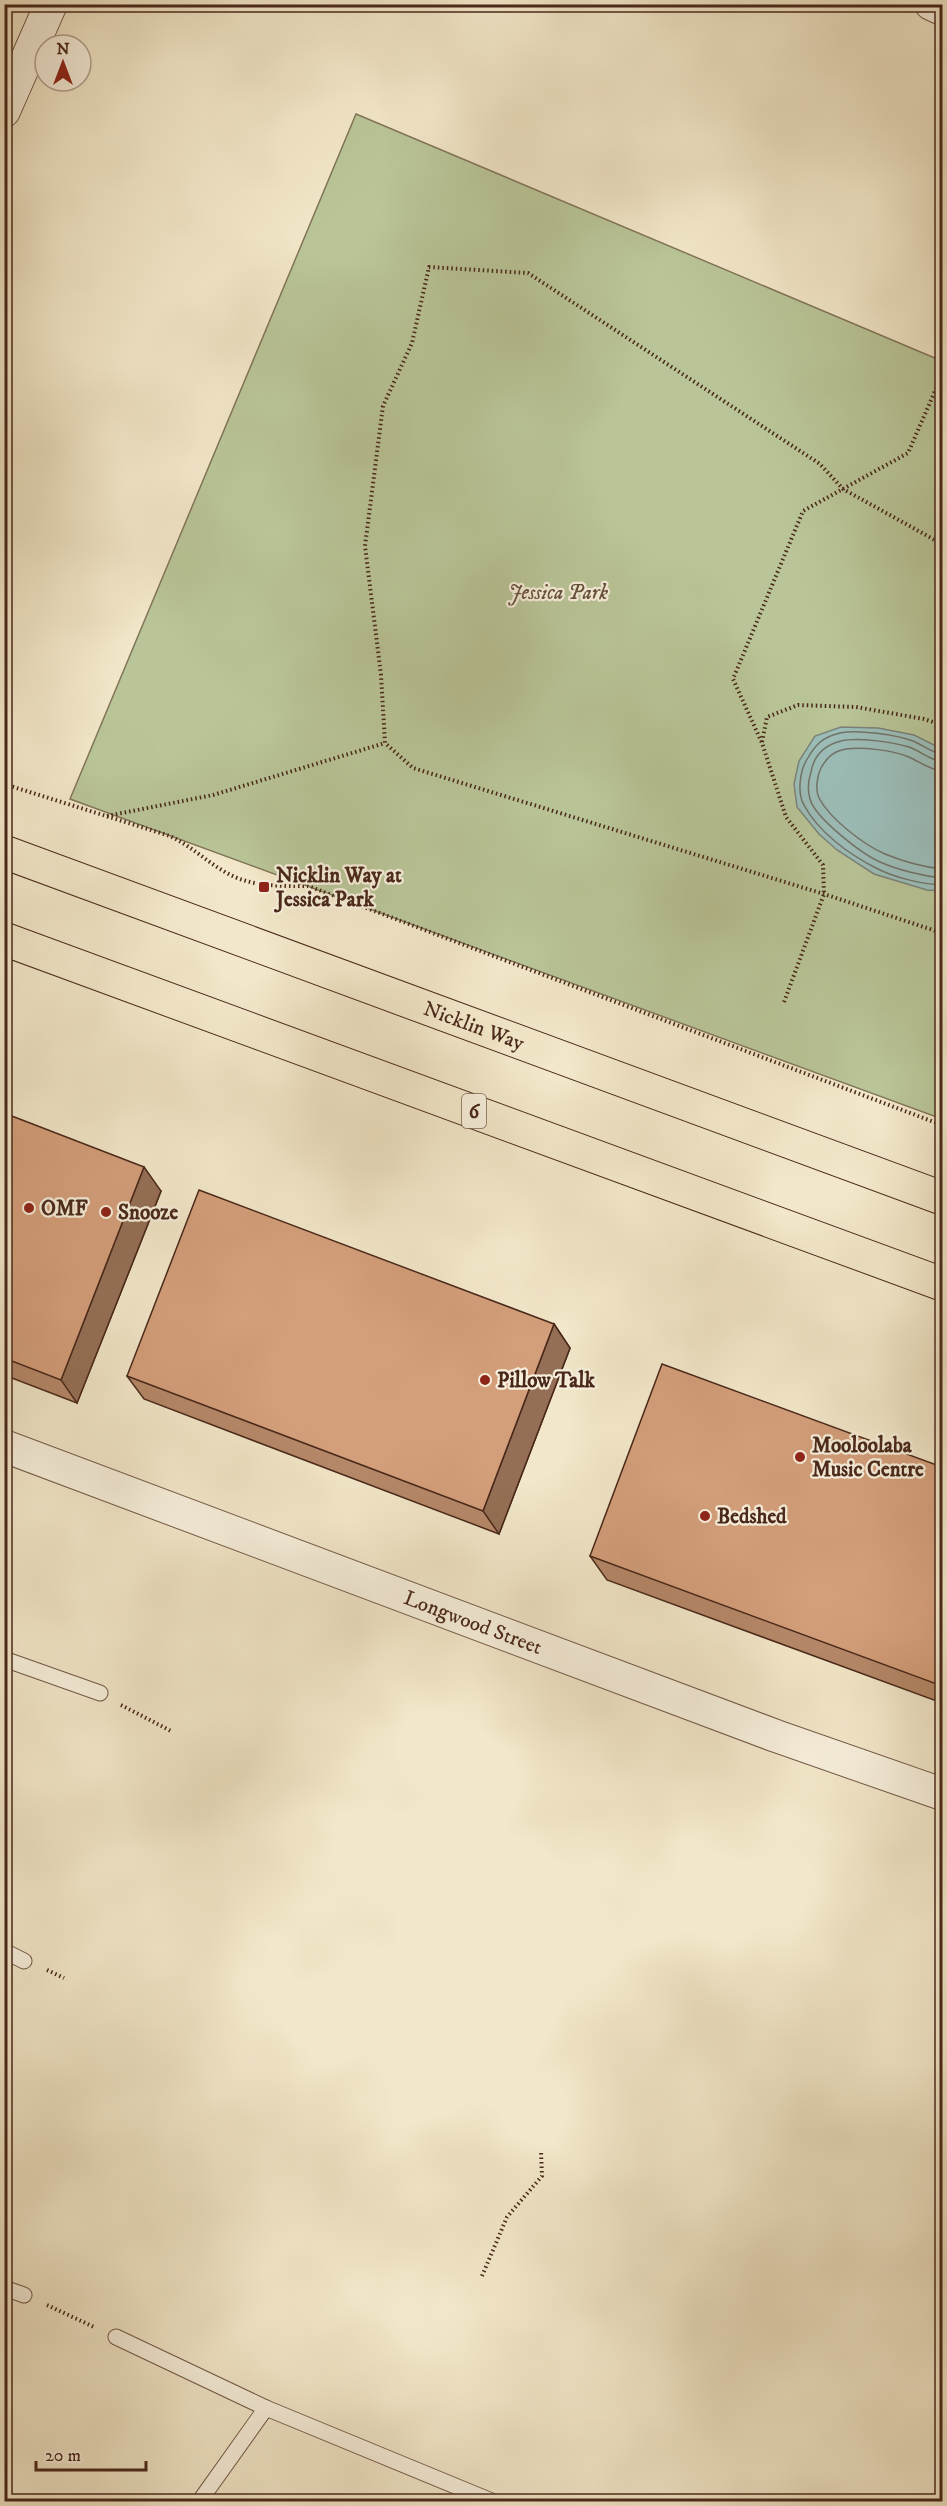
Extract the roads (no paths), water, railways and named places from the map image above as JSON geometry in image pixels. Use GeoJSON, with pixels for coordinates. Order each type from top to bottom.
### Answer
{"type":"FeatureCollection","features":[{"type":"Feature","properties":{"kind":"highway","name":"Nicklin Way"},"geometry":{"type":"LineString","coordinates":[[4,852],[942,1198]]}},
{"type":"Feature","properties":{"kind":"highway","name":"6"},"geometry":{"type":"LineString","coordinates":[[4,939],[942,1284]]}},
{"type":"Feature","properties":{"kind":"street"},"geometry":{"type":"LineString","coordinates":[[4,111],[51,4]]}},
{"type":"Feature","properties":{"kind":"street"},"geometry":{"type":"LineString","coordinates":[[931,4],[942,9]]}},
{"type":"Feature","properties":{"kind":"street","name":"Longwood Street"},"geometry":{"type":"LineString","coordinates":[[4,1446],[765,1732],[942,1794]]}},
{"type":"Feature","properties":{"kind":"lane"},"geometry":{"type":"LineString","coordinates":[[4,1659],[100,1694]]}},
{"type":"Feature","properties":{"kind":"lane"},"geometry":{"type":"LineString","coordinates":[[4,1952],[24,1961]]}},
{"type":"Feature","properties":{"kind":"lane"},"geometry":{"type":"LineString","coordinates":[[4,2288],[24,2295]]}},
{"type":"Feature","properties":{"kind":"lane"},"geometry":{"type":"LineString","coordinates":[[116,2337],[266,2408],[494,2502]]}},
{"type":"Feature","properties":{"kind":"lane"},"geometry":{"type":"LineString","coordinates":[[199,2502],[266,2408]]}},
{"type":"Feature","properties":{"kind":"water"},"geometry":{"type":"Polygon","coordinates":[[[841,727],[878,728],[914,735],[942,749],[942,891],[927,890],[874,874],[837,850],[819,834],[797,807],[794,784],[799,761],[815,736],[841,727]]]}},
{"type":"Feature","properties":{"kind":"place","name":"Nicklin Way at Jessica Park"},"geometry":{"type":"Point","coordinates":[264,887]}},
{"type":"Feature","properties":{"kind":"place","name":"OMF"},"geometry":{"type":"Point","coordinates":[29,1208]}},
{"type":"Feature","properties":{"kind":"place","name":"Snooze"},"geometry":{"type":"Point","coordinates":[106,1212]}},
{"type":"Feature","properties":{"kind":"place","name":"Pillow Talk"},"geometry":{"type":"Point","coordinates":[485,1380]}},
{"type":"Feature","properties":{"kind":"place","name":"Mooloolaba Music Centre"},"geometry":{"type":"Point","coordinates":[800,1457]}},
{"type":"Feature","properties":{"kind":"place","name":"Bedshed"},"geometry":{"type":"Point","coordinates":[705,1516]}},
{"type":"Feature","properties":{"kind":"park label","name":"Jessica Park"},"geometry":{"type":"Point","coordinates":[558,592]}}]}
